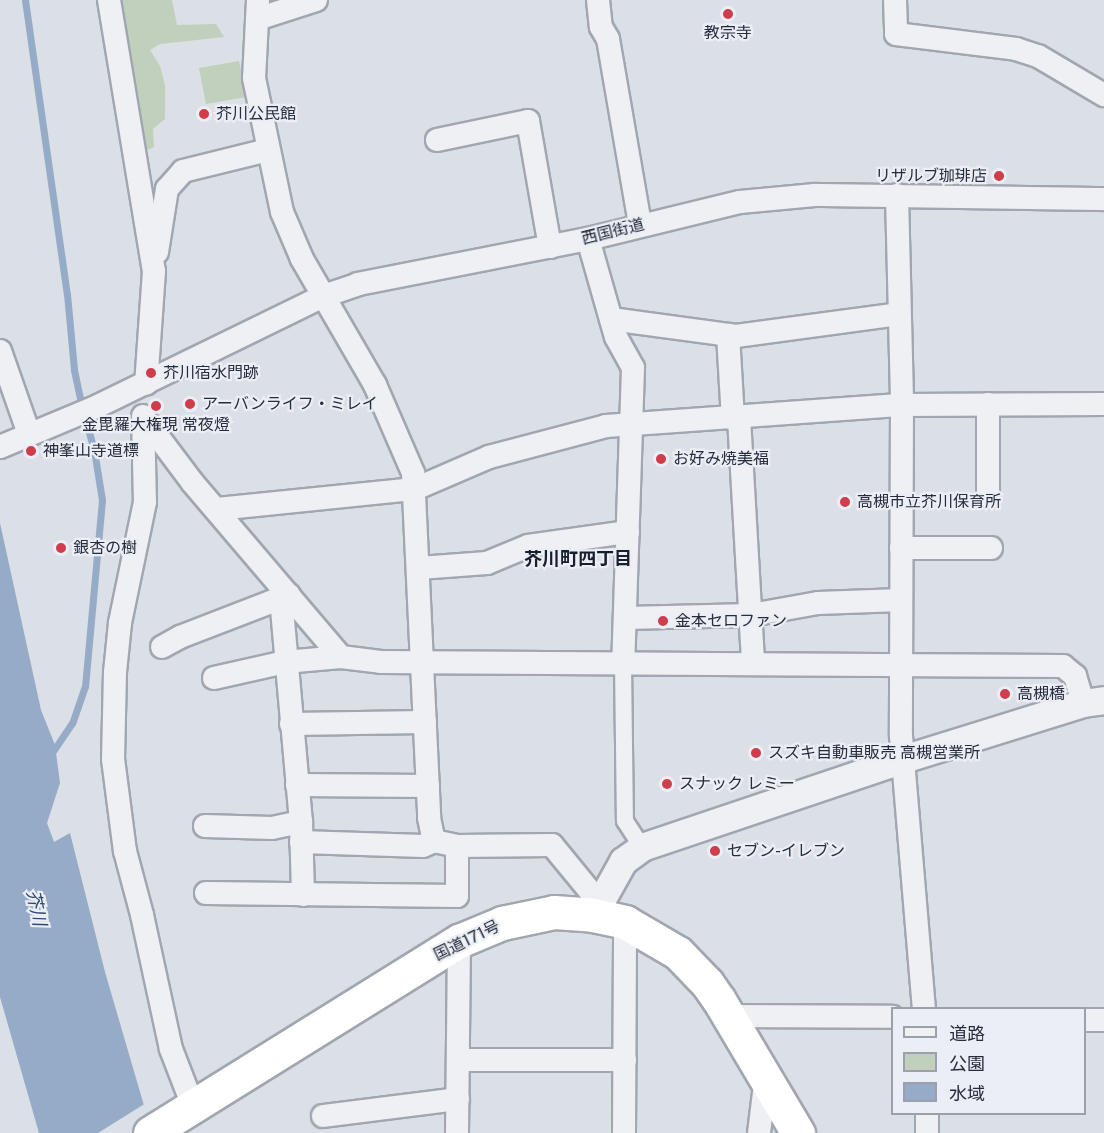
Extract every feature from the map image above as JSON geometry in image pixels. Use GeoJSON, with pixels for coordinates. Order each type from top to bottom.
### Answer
{"type":"FeatureCollection","features":[{"type":"Feature","properties":{"kind":"highway","name":"国道171号"},"geometry":{"type":"LineString","coordinates":[[173,1118],[459,941],[495,925],[529,916],[595,908],[661,941],[686,960],[707,983],[798,1133]]}},
{"type":"Feature","properties":{"kind":"street"},"geometry":{"type":"LineString","coordinates":[[109,0],[154,271]]}},
{"type":"Feature","properties":{"kind":"street"},"geometry":{"type":"LineString","coordinates":[[316,0],[258,9],[254,78],[282,212],[302,259],[375,385],[413,473],[429,818],[434,841]]}},
{"type":"Feature","properties":{"kind":"street"},"geometry":{"type":"LineString","coordinates":[[598,0],[601,27],[608,39],[640,225]]}},
{"type":"Feature","properties":{"kind":"street"},"geometry":{"type":"LineString","coordinates":[[895,0],[896,34],[1016,49],[1038,56],[1104,94]]}},
{"type":"Feature","properties":{"kind":"street"},"geometry":{"type":"LineString","coordinates":[[437,140],[528,121],[550,247]]}},
{"type":"Feature","properties":{"kind":"street"},"geometry":{"type":"LineString","coordinates":[[173,1118],[171,1049],[142,915],[125,851],[113,759],[115,672],[120,623],[145,502],[144,418],[138,387],[167,189],[183,171],[268,150]]}},
{"type":"Feature","properties":{"kind":"street","name":"西国街道"},"geometry":{"type":"LineString","coordinates":[[0,447],[138,387],[324,296],[358,284],[588,239],[740,202],[815,195],[1104,199]]}},
{"type":"Feature","properties":{"kind":"street"},"geometry":{"type":"LineString","coordinates":[[897,195],[902,405],[899,664],[903,759],[924,1007]]}},
{"type":"Feature","properties":{"kind":"street"},"geometry":{"type":"LineString","coordinates":[[588,239],[616,337],[633,368],[623,663],[625,821],[642,847]]}},
{"type":"Feature","properties":{"kind":"street"},"geometry":{"type":"LineString","coordinates":[[611,320],[736,336],[899,314]]}},
{"type":"Feature","properties":{"kind":"street"},"geometry":{"type":"LineString","coordinates":[[728,335],[753,664]]}},
{"type":"Feature","properties":{"kind":"street"},"geometry":{"type":"LineString","coordinates":[[0,351],[29,434]]}},
{"type":"Feature","properties":{"kind":"street"},"geometry":{"type":"LineString","coordinates":[[988,404],[988,496]]}},
{"type":"Feature","properties":{"kind":"street"},"geometry":{"type":"LineString","coordinates":[[217,509],[415,489],[489,457],[606,426],[736,419],[902,405],[1104,404]]}},
{"type":"Feature","properties":{"kind":"street"},"geometry":{"type":"LineString","coordinates":[[144,418],[192,482],[217,509],[285,597],[341,657]]}},
{"type":"Feature","properties":{"kind":"street"},"geometry":{"type":"LineString","coordinates":[[418,568],[487,563],[528,546],[628,532]]}},
{"type":"Feature","properties":{"kind":"street"},"geometry":{"type":"LineString","coordinates":[[901,548],[991,548]]}},
{"type":"Feature","properties":{"kind":"street"},"geometry":{"type":"LineString","coordinates":[[162,647],[180,637],[285,597]]}},
{"type":"Feature","properties":{"kind":"street"},"geometry":{"type":"LineString","coordinates":[[285,597],[285,662],[301,832],[303,894]]}},
{"type":"Feature","properties":{"kind":"street"},"geometry":{"type":"LineString","coordinates":[[625,618],[751,615],[818,603],[901,600]]}},
{"type":"Feature","properties":{"kind":"street"},"geometry":{"type":"LineString","coordinates":[[205,826],[272,828],[423,846],[434,841],[457,846],[552,845],[595,908],[623,861],[642,847],[903,759],[1094,702],[1076,676],[1063,666],[381,662],[341,657],[285,662],[214,678]]}},
{"type":"Feature","properties":{"kind":"street"},"geometry":{"type":"LineString","coordinates":[[291,724],[425,722]]}},
{"type":"Feature","properties":{"kind":"street"},"geometry":{"type":"LineString","coordinates":[[297,785],[428,786]]}},
{"type":"Feature","properties":{"kind":"street"},"geometry":{"type":"LineString","coordinates":[[206,893],[457,896],[457,846]]}},
{"type":"Feature","properties":{"kind":"street"},"geometry":{"type":"LineString","coordinates":[[624,1133],[625,922]]}},
{"type":"Feature","properties":{"kind":"street"},"geometry":{"type":"LineString","coordinates":[[457,1133],[459,941]]}},
{"type":"Feature","properties":{"kind":"street"},"geometry":{"type":"LineString","coordinates":[[728,1016],[891,1017]]}},
{"type":"Feature","properties":{"kind":"street"},"geometry":{"type":"LineString","coordinates":[[1086,1020],[1104,1020]]}},
{"type":"Feature","properties":{"kind":"street"},"geometry":{"type":"LineString","coordinates":[[459,1060],[625,1060]]}},
{"type":"Feature","properties":{"kind":"street"},"geometry":{"type":"LineString","coordinates":[[759,1133],[766,1077]]}},
{"type":"Feature","properties":{"kind":"street"},"geometry":{"type":"LineString","coordinates":[[323,1116],[458,1099]]}},
{"type":"Feature","properties":{"kind":"street"},"geometry":{"type":"LineString","coordinates":[[927,1115],[927,1133]]}},
{"type":"Feature","properties":{"kind":"green space"},"geometry":{"type":"Polygon","coordinates":[[[121,0],[172,0],[177,25],[216,24],[224,37],[160,44],[150,50],[160,66],[165,85],[165,119],[153,129],[154,147],[147,150],[121,0]]]}},
{"type":"Feature","properties":{"kind":"green space"},"geometry":{"type":"Polygon","coordinates":[[[239,61],[246,97],[206,104],[199,68],[239,61]]]}},
{"type":"Feature","properties":{"kind":"water","name":"芥川"},"geometry":{"type":"Polygon","coordinates":[[[0,523],[41,710],[55,745],[60,783],[47,823],[54,842],[70,833],[105,972],[152,1133],[39,1133],[0,997],[0,523]]]}},
{"type":"Feature","properties":{"kind":"pier"},"geometry":{"type":"Polygon","coordinates":[[[146,1103],[155,1133],[98,1133],[146,1103]]]}},
{"type":"Feature","properties":{"kind":"waterway"},"geometry":{"type":"LineString","coordinates":[[25,0],[67,294],[74,370],[94,450],[102,500],[85,686],[72,723],[52,753]]}},
{"type":"Feature","properties":{"kind":"place","name":"教宗寺"},"geometry":{"type":"Point","coordinates":[728,14]}},
{"type":"Feature","properties":{"kind":"place","name":"芥川公民館"},"geometry":{"type":"Point","coordinates":[204,114]}},
{"type":"Feature","properties":{"kind":"place","name":"リザルブ珈琲店"},"geometry":{"type":"Point","coordinates":[999,176]}},
{"type":"Feature","properties":{"kind":"place","name":"芥川宿水門跡"},"geometry":{"type":"Point","coordinates":[151,373]}},
{"type":"Feature","properties":{"kind":"place","name":"アーバンライフ・ミレイ"},"geometry":{"type":"Point","coordinates":[190,404]}},
{"type":"Feature","properties":{"kind":"place","name":"金毘羅大権現 常夜燈"},"geometry":{"type":"Point","coordinates":[156,406]}},
{"type":"Feature","properties":{"kind":"place","name":"神峯山寺道標"},"geometry":{"type":"Point","coordinates":[31,451]}},
{"type":"Feature","properties":{"kind":"place","name":"お好み焼美福"},"geometry":{"type":"Point","coordinates":[661,459]}},
{"type":"Feature","properties":{"kind":"place","name":"高槻市立芥川保育所"},"geometry":{"type":"Point","coordinates":[845,502]}},
{"type":"Feature","properties":{"kind":"place","name":"銀杏の樹"},"geometry":{"type":"Point","coordinates":[61,548]}},
{"type":"Feature","properties":{"kind":"place","name":"金本セロファン"},"geometry":{"type":"Point","coordinates":[663,621]}},
{"type":"Feature","properties":{"kind":"place","name":"高槻橋"},"geometry":{"type":"Point","coordinates":[1005,694]}},
{"type":"Feature","properties":{"kind":"place","name":"スズキ自動車販売 高槻営業所"},"geometry":{"type":"Point","coordinates":[756,753]}},
{"type":"Feature","properties":{"kind":"place","name":"スナック レミー"},"geometry":{"type":"Point","coordinates":[667,784]}},
{"type":"Feature","properties":{"kind":"place","name":"セブン-イレブン"},"geometry":{"type":"Point","coordinates":[715,851]}},
{"type":"Feature","properties":{"kind":"district","name":"芥川町四丁目"},"geometry":{"type":"Point","coordinates":[578,559]}}]}
